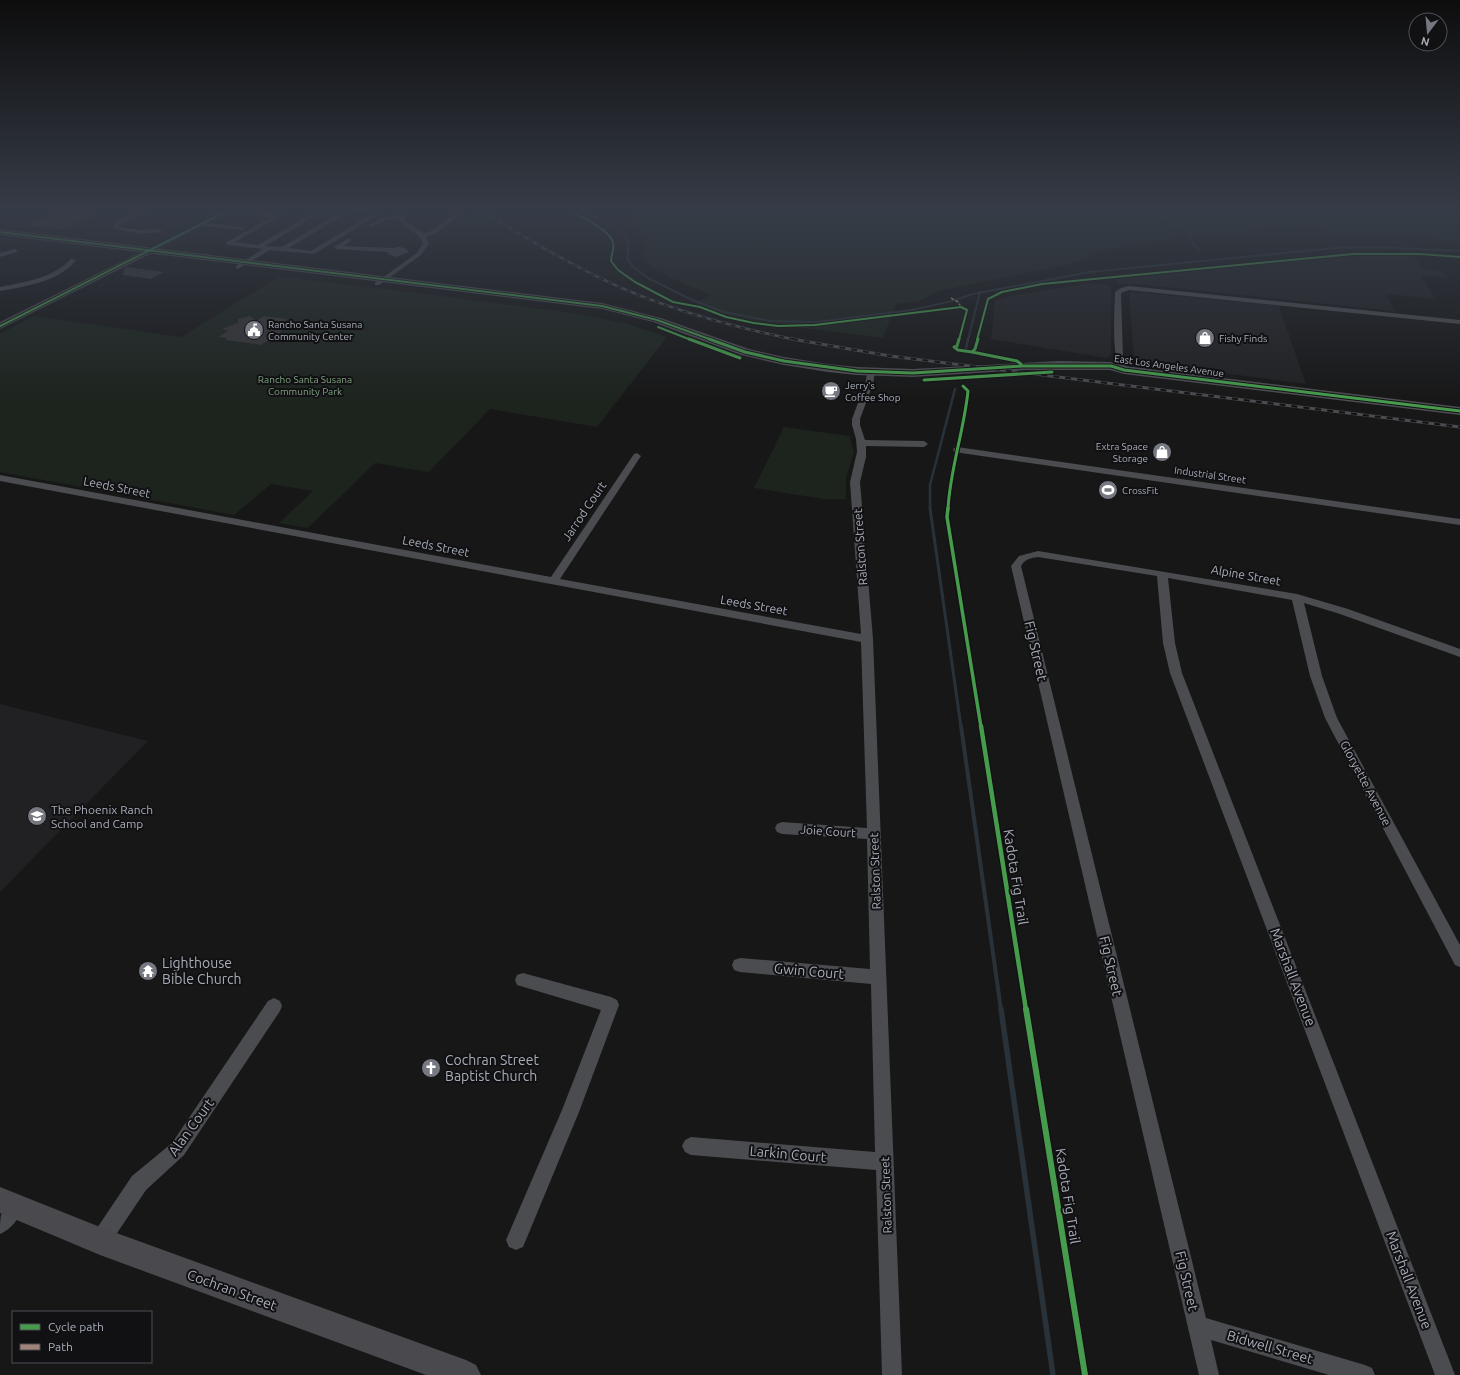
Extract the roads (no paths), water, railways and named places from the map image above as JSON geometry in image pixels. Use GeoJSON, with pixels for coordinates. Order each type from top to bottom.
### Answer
{"type":"FeatureCollection","features":[{"type":"Feature","properties":{"kind":"main road"},"geometry":{"type":"LineString","coordinates":[[0,326],[104,273]]}},
{"type":"Feature","properties":{"kind":"main road","name":"East Los Angeles Avenue"},"geometry":{"type":"LineString","coordinates":[[312,273],[602,306],[657,320],[722,344],[763,356],[871,375],[933,373],[1022,366],[1111,366],[1124,370],[1460,411]]}},
{"type":"Feature","properties":{"kind":"main road","name":"Cochran Street"},"geometry":{"type":"LineString","coordinates":[[5,1210],[100,1241],[466,1375]]}},
{"type":"Feature","properties":{"kind":"street"},"geometry":{"type":"LineString","coordinates":[[0,289],[16,286],[54,273]]}},
{"type":"Feature","properties":{"kind":"street"},"geometry":{"type":"LineString","coordinates":[[380,281],[391,273]]}},
{"type":"Feature","properties":{"kind":"street"},"geometry":{"type":"LineString","coordinates":[[1124,370],[1120,358],[1118,292],[1129,288],[1141,288],[1460,322]]}},
{"type":"Feature","properties":{"kind":"street","name":"Ralston Street"},"geometry":{"type":"LineString","coordinates":[[871,375],[855,425],[862,443],[856,482],[867,639],[892,1375]]}},
{"type":"Feature","properties":{"kind":"street"},"geometry":{"type":"LineString","coordinates":[[862,443],[924,444]]}},
{"type":"Feature","properties":{"kind":"street","name":"Industrial Street"},"geometry":{"type":"LineString","coordinates":[[957,450],[1460,522]]}},
{"type":"Feature","properties":{"kind":"street","name":"Jarrod Court"},"geometry":{"type":"LineString","coordinates":[[553,581],[637,456]]}},
{"type":"Feature","properties":{"kind":"street","name":"Leeds Street"},"geometry":{"type":"LineString","coordinates":[[0,478],[867,639]]}},
{"type":"Feature","properties":{"kind":"street","name":"Alpine Street"},"geometry":{"type":"LineString","coordinates":[[1021,558],[1038,554],[1297,597],[1342,610],[1460,653]]}},
{"type":"Feature","properties":{"kind":"street","name":"Fig Street"},"geometry":{"type":"LineString","coordinates":[[1021,558],[1016,566],[1209,1375]]}},
{"type":"Feature","properties":{"kind":"street","name":"Marshall Avenue"},"geometry":{"type":"LineString","coordinates":[[1162,574],[1169,642],[1176,674],[1445,1375]]}},
{"type":"Feature","properties":{"kind":"street","name":"Gloryette Avenue"},"geometry":{"type":"LineString","coordinates":[[1297,597],[1316,676],[1322,697],[1331,718],[1460,960]]}},
{"type":"Feature","properties":{"kind":"street","name":"Joie Court"},"geometry":{"type":"LineString","coordinates":[[782,828],[873,834]]}},
{"type":"Feature","properties":{"kind":"street","name":"Gwin Court"},"geometry":{"type":"LineString","coordinates":[[740,965],[878,977]]}},
{"type":"Feature","properties":{"kind":"street"},"geometry":{"type":"LineString","coordinates":[[516,1240],[570,1112],[611,1006],[523,980]]}},
{"type":"Feature","properties":{"kind":"street","name":"Alan Court"},"geometry":{"type":"LineString","coordinates":[[100,1241],[139,1183],[178,1149],[274,1006]]}},
{"type":"Feature","properties":{"kind":"street","name":"Larkin Court"},"geometry":{"type":"LineString","coordinates":[[691,1146],[885,1162]]}},
{"type":"Feature","properties":{"kind":"street","name":"Bidwell Street"},"geometry":{"type":"LineString","coordinates":[[1197,1326],[1365,1375]]}},
{"type":"Feature","properties":{"kind":"waterway"},"geometry":{"type":"LineString","coordinates":[[642,273],[648,278],[690,299],[724,312],[770,321],[817,322],[912,310],[980,293]]}},
{"type":"Feature","properties":{"kind":"waterway"},"geometry":{"type":"LineString","coordinates":[[980,293],[1084,273]]}},
{"type":"Feature","properties":{"kind":"waterway"},"geometry":{"type":"LineString","coordinates":[[968,340],[980,293]]}},
{"type":"Feature","properties":{"kind":"waterway"},"geometry":{"type":"LineString","coordinates":[[966,349],[968,339]]}},
{"type":"Feature","properties":{"kind":"waterway"},"geometry":{"type":"LineString","coordinates":[[930,508],[930,485],[955,389]]}},
{"type":"Feature","properties":{"kind":"waterway"},"geometry":{"type":"LineString","coordinates":[[930,508],[961,727]]}},
{"type":"Feature","properties":{"kind":"waterway"},"geometry":{"type":"LineString","coordinates":[[961,726],[1001,1010]]}},
{"type":"Feature","properties":{"kind":"waterway"},"geometry":{"type":"LineString","coordinates":[[1001,1009],[1053,1375]]}},
{"type":"Feature","properties":{"kind":"railway"},"geometry":{"type":"LineString","coordinates":[[592,273],[645,298],[688,313],[795,339]]}},
{"type":"Feature","properties":{"kind":"railway"},"geometry":{"type":"LineString","coordinates":[[795,339],[890,356],[1460,427]]}},
{"type":"Feature","properties":{"kind":"place","name":"Rancho Santa Susana Community Center"},"geometry":{"type":"Point","coordinates":[254,330]}},
{"type":"Feature","properties":{"kind":"place","name":"Fishy Finds"},"geometry":{"type":"Point","coordinates":[1205,338]}},
{"type":"Feature","properties":{"kind":"place","name":"Jerry's Coffee Shop"},"geometry":{"type":"Point","coordinates":[831,391]}},
{"type":"Feature","properties":{"kind":"place","name":"Extra Space Storage"},"geometry":{"type":"Point","coordinates":[1162,452]}},
{"type":"Feature","properties":{"kind":"place","name":"CrossFit"},"geometry":{"type":"Point","coordinates":[1108,490]}},
{"type":"Feature","properties":{"kind":"place","name":"The Phoenix Ranch School and Camp"},"geometry":{"type":"Point","coordinates":[37,816]}},
{"type":"Feature","properties":{"kind":"place","name":"Lighthouse Bible Church"},"geometry":{"type":"Point","coordinates":[148,971]}},
{"type":"Feature","properties":{"kind":"place","name":"Cochran Street Baptist Church"},"geometry":{"type":"Point","coordinates":[431,1068]}},
{"type":"Feature","properties":{"kind":"park label","name":"Rancho Santa Susana Community Park"},"geometry":{"type":"Point","coordinates":[305,384]}}]}
